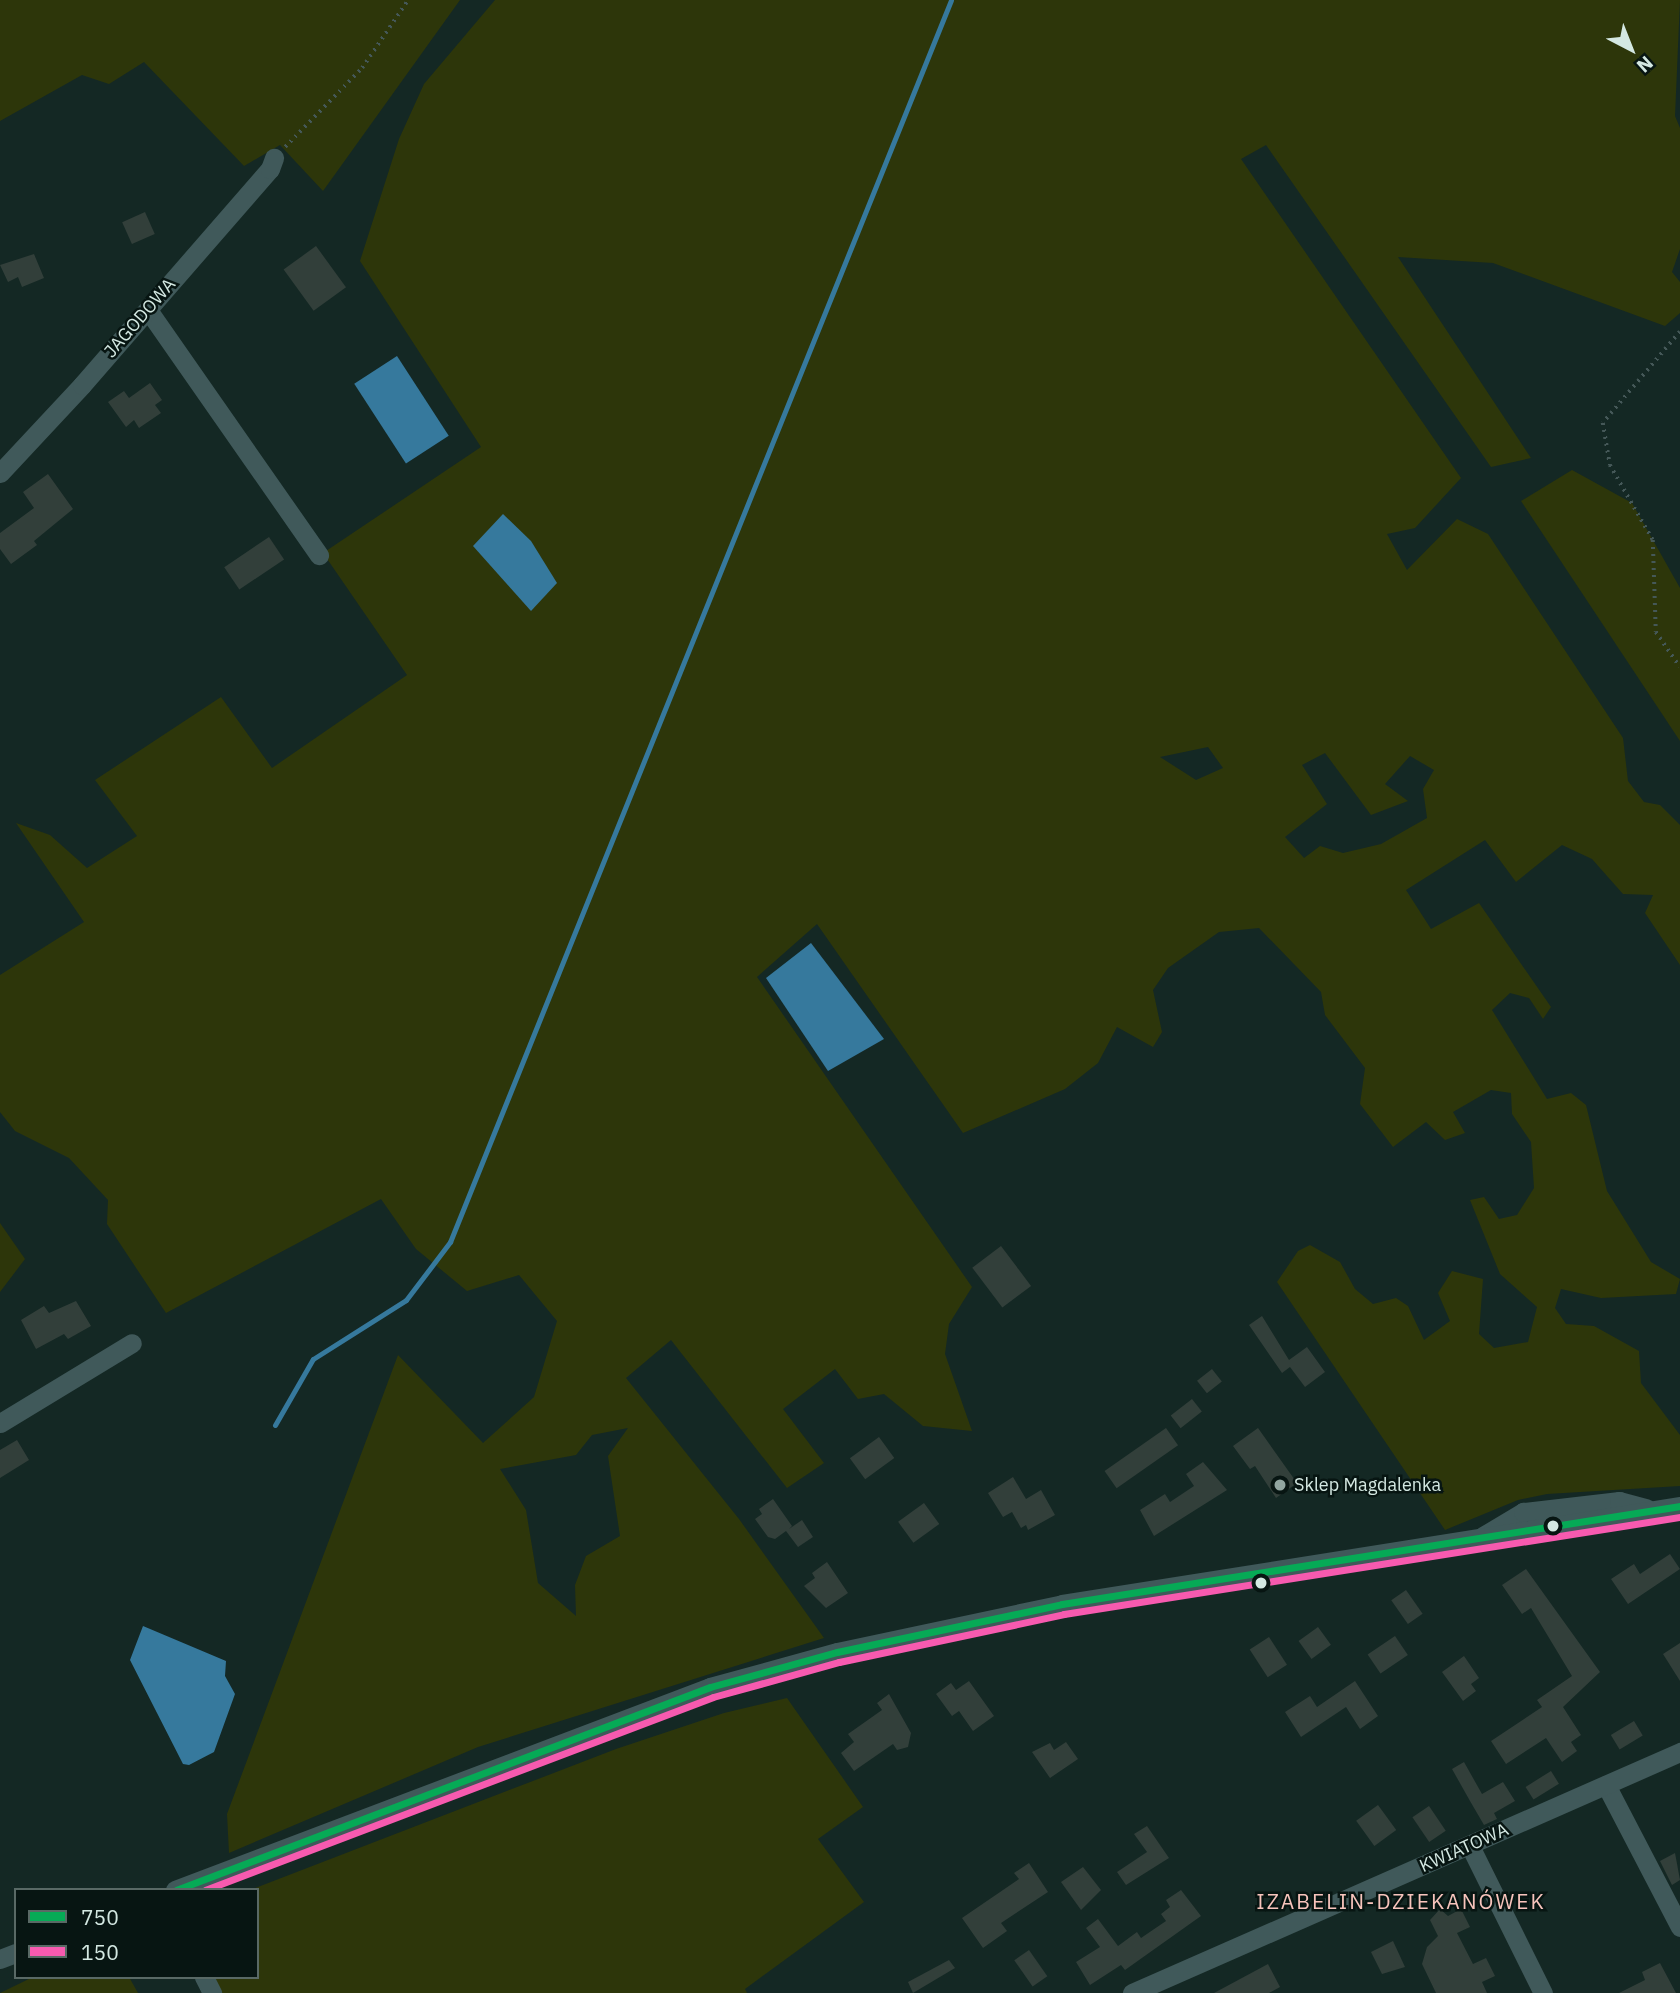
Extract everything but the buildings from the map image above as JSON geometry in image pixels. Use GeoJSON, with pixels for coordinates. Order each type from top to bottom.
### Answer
{"type":"FeatureCollection","features":[{"type":"Feature","properties":{"kind":"street","name":"JAGODOWA"},"geometry":{"type":"LineString","coordinates":[[0,473],[148,310],[270,169],[274,158]]}},
{"type":"Feature","properties":{"kind":"street"},"geometry":{"type":"LineString","coordinates":[[148,310],[319,555]]}},
{"type":"Feature","properties":{"kind":"street"},"geometry":{"type":"LineString","coordinates":[[0,1423],[132,1343]]}},
{"type":"Feature","properties":{"kind":"street"},"geometry":{"type":"LineString","coordinates":[[179,1888],[710,1688],[848,1650],[1021,1612],[1680,1506]]}},
{"type":"Feature","properties":{"kind":"street","name":"KWIATOWA"},"geometry":{"type":"LineString","coordinates":[[1132,1993],[1680,1752]]}},
{"type":"Feature","properties":{"kind":"street"},"geometry":{"type":"LineString","coordinates":[[1606,1785],[1680,1927]]}},
{"type":"Feature","properties":{"kind":"street"},"geometry":{"type":"LineString","coordinates":[[1470,1846],[1543,1993]]}},
{"type":"Feature","properties":{"kind":"path"},"geometry":{"type":"LineString","coordinates":[[274,158],[362,68],[408,0]]}},
{"type":"Feature","properties":{"kind":"path"},"geometry":{"type":"LineString","coordinates":[[1680,332],[1647,367],[1603,423],[1611,465],[1653,540],[1656,632],[1680,667]]}},
{"type":"Feature","properties":{"kind":"green space"},"geometry":{"type":"Polygon","coordinates":[[[0,0],[460,0],[323,191],[280,145],[244,166],[144,62],[109,84],[82,75],[0,121],[0,0]]]}},
{"type":"Feature","properties":{"kind":"green space"},"geometry":{"type":"Polygon","coordinates":[[[495,0],[1680,0],[1675,116],[1680,128],[1680,249],[1672,272],[1680,282],[1680,313],[1665,326],[1493,263],[1398,257],[1531,458],[1491,467],[1266,145],[1241,159],[1461,478],[1415,528],[1387,534],[1407,570],[1457,519],[1488,534],[1623,738],[1628,781],[1644,802],[1660,805],[1680,825],[1680,965],[1645,913],[1653,895],[1623,894],[1592,859],[1562,845],[1516,882],[1485,840],[1406,890],[1431,929],[1479,903],[1551,1007],[1543,1019],[1529,998],[1510,993],[1492,1010],[1547,1099],[1571,1093],[1586,1105],[1607,1191],[1651,1262],[1680,1279],[1676,1294],[1601,1298],[1561,1289],[1555,1308],[1566,1324],[1594,1326],[1639,1351],[1641,1383],[1680,1435],[1680,1486],[1547,1494],[1518,1500],[1445,1530],[1277,1282],[1298,1251],[1310,1245],[1340,1262],[1355,1289],[1373,1304],[1396,1298],[1408,1306],[1424,1340],[1450,1321],[1438,1293],[1452,1271],[1483,1279],[1479,1334],[1494,1348],[1528,1342],[1537,1307],[1500,1274],[1470,1200],[1484,1197],[1499,1219],[1517,1215],[1534,1188],[1531,1142],[1512,1114],[1511,1093],[1491,1090],[1453,1112],[1465,1133],[1445,1140],[1426,1122],[1393,1147],[1360,1104],[1365,1068],[1325,1015],[1321,992],[1259,928],[1219,932],[1168,968],[1153,990],[1162,1032],[1153,1047],[1117,1027],[1098,1063],[1065,1089],[963,1133],[817,924],[757,977],[972,1287],[949,1324],[945,1354],[972,1431],[923,1426],[884,1394],[858,1399],[835,1369],[783,1409],[824,1463],[787,1488],[671,1340],[626,1378],[739,1519],[824,1638],[478,1747],[229,1853],[227,1814],[398,1355],[483,1443],[534,1397],[557,1321],[519,1275],[467,1291],[416,1249],[381,1199],[166,1313],[107,1224],[108,1200],[69,1158],[15,1131],[0,1112],[0,975],[84,922],[16,823],[50,835],[87,868],[137,836],[95,780],[221,697],[272,768],[407,675],[323,553],[481,447],[360,261],[399,139],[424,84],[495,0]],[[1208,747],[1160,757],[1196,780],[1223,768],[1208,747]],[[1325,753],[1302,765],[1327,804],[1285,837],[1304,858],[1320,846],[1343,853],[1381,844],[1427,818],[1423,789],[1434,770],[1410,756],[1385,784],[1408,801],[1371,815],[1325,753]],[[628,1428],[592,1435],[576,1455],[500,1469],[526,1510],[538,1583],[576,1616],[575,1585],[586,1556],[620,1536],[608,1456],[628,1428]]]}},
{"type":"Feature","properties":{"kind":"green space"},"geometry":{"type":"Polygon","coordinates":[[[1572,470],[1632,503],[1680,588],[1680,741],[1521,501],[1572,470]]]}},
{"type":"Feature","properties":{"kind":"green space"},"geometry":{"type":"Polygon","coordinates":[[[0,1223],[25,1259],[0,1292],[0,1223]]]}},
{"type":"Feature","properties":{"kind":"green space"},"geometry":{"type":"Polygon","coordinates":[[[787,1698],[863,1807],[818,1839],[864,1902],[745,1989],[747,1993],[222,1993],[215,1979],[259,1979],[259,1888],[255,1888],[616,1749],[724,1713],[787,1698]]]}},
{"type":"Feature","properties":{"kind":"green space"},"geometry":{"type":"Polygon","coordinates":[[[29,1979],[130,1979],[138,1993],[0,1993],[29,1979]]]}},
{"type":"Feature","properties":{"kind":"water"},"geometry":{"type":"Polygon","coordinates":[[[397,356],[449,436],[406,463],[354,384],[397,356]]]}},
{"type":"Feature","properties":{"kind":"water"},"geometry":{"type":"Polygon","coordinates":[[[503,514],[531,541],[557,583],[531,611],[473,546],[503,514]]]}},
{"type":"Feature","properties":{"kind":"water"},"geometry":{"type":"Polygon","coordinates":[[[811,943],[884,1039],[828,1071],[766,978],[811,943]]]}},
{"type":"Feature","properties":{"kind":"water"},"geometry":{"type":"Polygon","coordinates":[[[143,1626],[226,1661],[225,1676],[235,1694],[214,1752],[189,1765],[183,1764],[130,1660],[143,1626]]]}},
{"type":"Feature","properties":{"kind":"waterway"},"geometry":{"type":"LineString","coordinates":[[275,1425],[313,1359],[406,1300],[450,1242],[951,0]]}},
{"type":"Feature","properties":{"kind":"transit line","name":"750"},"geometry":{"type":"LineString","coordinates":[[181,1888],[710,1687],[837,1652],[1062,1604],[1680,1506]]}},
{"type":"Feature","properties":{"kind":"transit line","name":"150"},"geometry":{"type":"LineString","coordinates":[[210,1888],[713,1697],[839,1662],[1064,1614],[1680,1517]]}},
{"type":"Feature","properties":{"kind":"place","name":"Sklep Magdalenka"},"geometry":{"type":"Point","coordinates":[1280,1485]}},
{"type":"Feature","properties":{"kind":"district","name":"IZABELIN-DZIEKANÓWEK"},"geometry":{"type":"Point","coordinates":[1401,1901]}}]}
